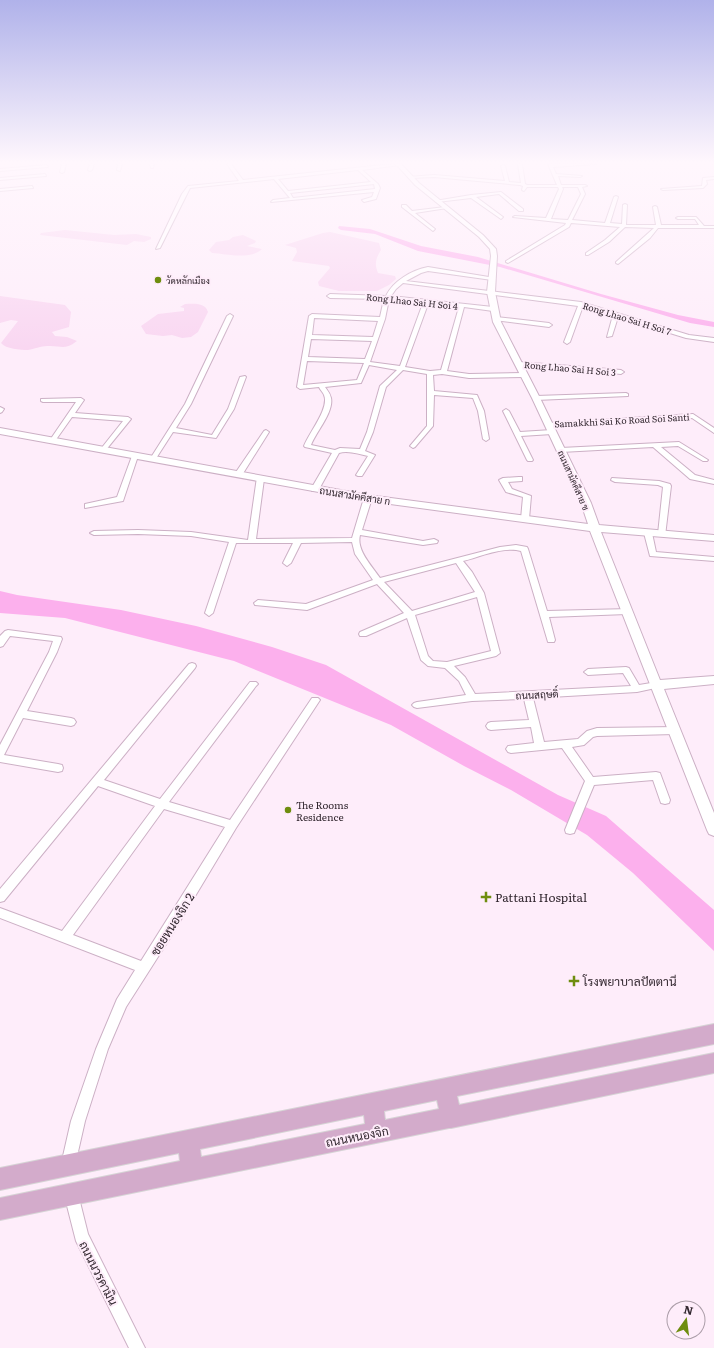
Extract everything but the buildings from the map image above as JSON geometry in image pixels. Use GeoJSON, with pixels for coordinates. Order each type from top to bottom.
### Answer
{"type":"FeatureCollection","features":[{"type":"Feature","properties":{"kind":"main road","name":"ถนนสามัคคีสาย ข"},"geometry":{"type":"LineString","coordinates":[[469,227],[491,245],[494,251],[491,292],[494,314],[551,428],[586,503],[594,528],[658,685],[674,730],[714,830]]}},
{"type":"Feature","properties":{"kind":"main road","name":"ถนนสามัคคีสาย ก"},"geometry":{"type":"LineString","coordinates":[[0,433],[53,440],[368,498],[594,528],[714,538]]}},
{"type":"Feature","properties":{"kind":"main road"},"geometry":{"type":"LineString","coordinates":[[658,685],[714,680]]}},
{"type":"Feature","properties":{"kind":"main road"},"geometry":{"type":"LineString","coordinates":[[0,1179],[714,1034]]}},
{"type":"Feature","properties":{"kind":"main road","name":"ถนนหนองจิก"},"geometry":{"type":"LineString","coordinates":[[0,1209],[452,1118],[714,1063]]}},
{"type":"Feature","properties":{"kind":"main road"},"geometry":{"type":"LineString","coordinates":[[445,1088],[452,1118]]}},
{"type":"Feature","properties":{"kind":"main road"},"geometry":{"type":"LineString","coordinates":[[372,1103],[377,1132]]}},
{"type":"Feature","properties":{"kind":"main road"},"geometry":{"type":"LineString","coordinates":[[189,1140],[191,1170]]}},
{"type":"Feature","properties":{"kind":"street"},"geometry":{"type":"LineString","coordinates":[[158,248],[168,227]]}},
{"type":"Feature","properties":{"kind":"street"},"geometry":{"type":"LineString","coordinates":[[429,227],[433,230]]}},
{"type":"Feature","properties":{"kind":"street"},"geometry":{"type":"LineString","coordinates":[[508,262],[565,227]]}},
{"type":"Feature","properties":{"kind":"street"},"geometry":{"type":"LineString","coordinates":[[588,254],[607,242],[623,227]]}},
{"type":"Feature","properties":{"kind":"street"},"geometry":{"type":"LineString","coordinates":[[655,227],[714,227]]}},
{"type":"Feature","properties":{"kind":"street"},"geometry":{"type":"LineString","coordinates":[[618,263],[658,227]]}},
{"type":"Feature","properties":{"kind":"street"},"geometry":{"type":"LineString","coordinates":[[382,319],[312,316],[300,387],[359,382],[367,362],[382,319],[388,298],[391,291],[402,282],[425,269],[492,278]]}},
{"type":"Feature","properties":{"kind":"street","name":"Rong Lhao Sai H Soi 7"},"geometry":{"type":"LineString","coordinates":[[402,282],[581,304],[688,337],[714,340]]}},
{"type":"Feature","properties":{"kind":"street","name":"Rong Lhao Sai H Soi 4"},"geometry":{"type":"LineString","coordinates":[[330,296],[388,298],[462,306],[549,325]]}},
{"type":"Feature","properties":{"kind":"street"},"geometry":{"type":"LineString","coordinates":[[360,452],[363,451],[370,432],[383,386],[402,368],[426,302]]}},
{"type":"Feature","properties":{"kind":"street"},"geometry":{"type":"LineString","coordinates":[[567,342],[581,304]]}},
{"type":"Feature","properties":{"kind":"street"},"geometry":{"type":"LineString","coordinates":[[442,372],[444,372],[462,306]]}},
{"type":"Feature","properties":{"kind":"street"},"geometry":{"type":"LineString","coordinates":[[610,336],[616,314]]}},
{"type":"Feature","properties":{"kind":"street"},"geometry":{"type":"LineString","coordinates":[[153,459],[188,404],[230,316]]}},
{"type":"Feature","properties":{"kind":"street"},"geometry":{"type":"LineString","coordinates":[[308,336],[375,339]]}},
{"type":"Feature","properties":{"kind":"street"},"geometry":{"type":"LineString","coordinates":[[304,359],[367,362],[430,373],[442,372],[468,376],[524,375]]}},
{"type":"Feature","properties":{"kind":"street","name":"Rong Lhao Sai H Soi 3"},"geometry":{"type":"LineString","coordinates":[[519,364],[621,372]]}},
{"type":"Feature","properties":{"kind":"street"},"geometry":{"type":"LineString","coordinates":[[413,446],[430,426],[432,416],[430,373]]}},
{"type":"Feature","properties":{"kind":"street"},"geometry":{"type":"LineString","coordinates":[[172,430],[214,438],[231,408],[243,377]]}},
{"type":"Feature","properties":{"kind":"street"},"geometry":{"type":"LineString","coordinates":[[320,385],[328,396],[328,401],[321,422],[307,446],[336,452],[340,450],[372,455],[360,475]]}},
{"type":"Feature","properties":{"kind":"street"},"geometry":{"type":"LineString","coordinates":[[431,393],[475,396],[481,411],[486,439]]}},
{"type":"Feature","properties":{"kind":"street"},"geometry":{"type":"LineString","coordinates":[[536,398],[626,394]]}},
{"type":"Feature","properties":{"kind":"street"},"geometry":{"type":"LineString","coordinates":[[43,400],[81,400],[53,440]]}},
{"type":"Feature","properties":{"kind":"street"},"geometry":{"type":"LineString","coordinates":[[506,411],[530,460]]}},
{"type":"Feature","properties":{"kind":"street"},"geometry":{"type":"LineString","coordinates":[[70,415],[128,419],[103,450]]}},
{"type":"Feature","properties":{"kind":"street","name":"Samakkhi Sai Ko Road Soi Santi"},"geometry":{"type":"LineString","coordinates":[[518,434],[551,428],[693,416],[714,431]]}},
{"type":"Feature","properties":{"kind":"street"},"geometry":{"type":"LineString","coordinates":[[238,475],[266,432]]}},
{"type":"Feature","properties":{"kind":"street"},"geometry":{"type":"LineString","coordinates":[[561,450],[679,444],[705,460]]}},
{"type":"Feature","properties":{"kind":"street"},"geometry":{"type":"LineString","coordinates":[[654,445],[693,477],[714,482]]}},
{"type":"Feature","properties":{"kind":"street"},"geometry":{"type":"LineString","coordinates":[[315,489],[336,452]]}},
{"type":"Feature","properties":{"kind":"street"},"geometry":{"type":"LineString","coordinates":[[88,506],[120,499],[135,456]]}},
{"type":"Feature","properties":{"kind":"street"},"geometry":{"type":"LineString","coordinates":[[252,542],[260,479]]}},
{"type":"Feature","properties":{"kind":"street"},"geometry":{"type":"LineString","coordinates":[[519,479],[503,480],[509,490],[527,496],[525,519]]}},
{"type":"Feature","properties":{"kind":"street"},"geometry":{"type":"LineString","coordinates":[[614,480],[659,483],[667,486],[662,534]]}},
{"type":"Feature","properties":{"kind":"street"},"geometry":{"type":"LineString","coordinates":[[368,498],[356,536],[359,554],[378,581],[410,614],[424,658],[431,664],[447,665],[496,653],[480,594],[469,574],[458,561]]}},
{"type":"Feature","properties":{"kind":"street"},"geometry":{"type":"LineString","coordinates":[[94,533],[138,532],[191,534],[233,541],[252,542],[298,541],[356,536],[423,543],[434,541]]}},
{"type":"Feature","properties":{"kind":"street"},"geometry":{"type":"LineString","coordinates":[[648,533],[653,554],[714,559]]}},
{"type":"Feature","properties":{"kind":"street"},"geometry":{"type":"LineString","coordinates":[[209,613],[233,541]]}},
{"type":"Feature","properties":{"kind":"street"},"geometry":{"type":"LineString","coordinates":[[287,563],[298,541]]}},
{"type":"Feature","properties":{"kind":"street"},"geometry":{"type":"LineString","coordinates":[[258,603],[307,607],[378,581],[512,547],[520,547],[524,549],[551,640]]}},
{"type":"Feature","properties":{"kind":"street"},"geometry":{"type":"LineString","coordinates":[[363,634],[410,614],[480,594]]}},
{"type":"Feature","properties":{"kind":"street"},"geometry":{"type":"LineString","coordinates":[[544,614],[627,611]]}},
{"type":"Feature","properties":{"kind":"street"},"geometry":{"type":"LineString","coordinates":[[0,644],[8,633],[58,639],[53,652],[0,754]]}},
{"type":"Feature","properties":{"kind":"street"},"geometry":{"type":"LineString","coordinates":[[447,665],[462,679],[472,698]]}},
{"type":"Feature","properties":{"kind":"street"},"geometry":{"type":"LineString","coordinates":[[0,897],[192,666]]}},
{"type":"Feature","properties":{"kind":"street"},"geometry":{"type":"LineString","coordinates":[[588,672],[626,670],[637,689]]}},
{"type":"Feature","properties":{"kind":"street"},"geometry":{"type":"LineString","coordinates":[[64,938],[162,804],[253,684]]}},
{"type":"Feature","properties":{"kind":"street","name":"ถนนสฤษดิ์"},"geometry":{"type":"LineString","coordinates":[[417,705],[472,698],[637,689],[658,685]]}},
{"type":"Feature","properties":{"kind":"street"},"geometry":{"type":"LineString","coordinates":[[528,695],[540,747]]}},
{"type":"Feature","properties":{"kind":"street","name":"ซอยหนองจิก 2"},"geometry":{"type":"LineString","coordinates":[[68,1165],[78,1121],[102,1049],[122,1003],[232,825],[315,700]]}},
{"type":"Feature","properties":{"kind":"street"},"geometry":{"type":"LineString","coordinates":[[21,714],[71,722]]}},
{"type":"Feature","properties":{"kind":"street"},"geometry":{"type":"LineString","coordinates":[[491,726],[535,723]]}},
{"type":"Feature","properties":{"kind":"street"},"geometry":{"type":"LineString","coordinates":[[511,749],[581,742],[590,734],[597,732],[674,730]]}},
{"type":"Feature","properties":{"kind":"street"},"geometry":{"type":"LineString","coordinates":[[565,744],[590,781]]}},
{"type":"Feature","properties":{"kind":"street"},"geometry":{"type":"LineString","coordinates":[[0,758],[58,768]]}},
{"type":"Feature","properties":{"kind":"street"},"geometry":{"type":"LineString","coordinates":[[590,781],[656,776],[665,800]]}},
{"type":"Feature","properties":{"kind":"street"},"geometry":{"type":"LineString","coordinates":[[96,781],[162,804],[232,825]]}},
{"type":"Feature","properties":{"kind":"street"},"geometry":{"type":"LineString","coordinates":[[570,830],[583,802],[590,781]]}},
{"type":"Feature","properties":{"kind":"street"},"geometry":{"type":"LineString","coordinates":[[0,913],[144,968]]}},
{"type":"Feature","properties":{"kind":"street","name":"ถนนนวรคามิน"},"geometry":{"type":"LineString","coordinates":[[71,1194],[81,1236],[137,1348]]}},
{"type":"Feature","properties":{"kind":"shaded area"},"geometry":{"type":"Polygon","coordinates":[[[348,227],[370,229],[421,246],[478,257],[601,294],[678,315],[714,322],[714,327],[690,323],[500,267],[418,251],[375,234],[341,230],[338,228],[348,227]]]}},
{"type":"Feature","properties":{"kind":"shaded area"},"geometry":{"type":"Polygon","coordinates":[[[65,230],[114,235],[136,234],[151,237],[151,239],[144,242],[134,241],[127,245],[40,235],[41,233],[65,230]]]}},
{"type":"Feature","properties":{"kind":"shaded area"},"geometry":{"type":"Polygon","coordinates":[[[330,232],[379,243],[381,250],[376,264],[378,273],[395,276],[396,279],[389,285],[377,291],[339,291],[319,286],[318,282],[330,268],[329,266],[292,261],[297,252],[296,248],[285,245],[330,232]]]}},
{"type":"Feature","properties":{"kind":"shaded area"},"geometry":{"type":"Polygon","coordinates":[[[243,235],[256,241],[255,243],[247,246],[262,249],[252,254],[238,256],[212,253],[209,250],[216,242],[229,240],[233,237],[243,235]]]}},
{"type":"Feature","properties":{"kind":"shaded area"},"geometry":{"type":"Polygon","coordinates":[[[0,296],[65,305],[71,312],[69,327],[52,332],[55,336],[67,337],[77,341],[65,347],[45,346],[21,350],[6,347],[1,343],[18,321],[11,320],[0,323],[0,296]]]}},
{"type":"Feature","properties":{"kind":"shaded area"},"geometry":{"type":"Polygon","coordinates":[[[185,304],[202,305],[208,312],[198,332],[191,337],[182,338],[172,335],[163,336],[146,334],[141,326],[158,314],[184,311],[184,308],[180,307],[185,304]]]}},
{"type":"Feature","properties":{"kind":"shaded area"},"geometry":{"type":"Polygon","coordinates":[[[0,591],[17,595],[121,610],[196,626],[272,647],[326,665],[558,795],[606,816],[714,910],[714,951],[633,873],[587,835],[511,790],[464,766],[391,725],[234,661],[65,618],[0,613],[0,591]]]}},
{"type":"Feature","properties":{"kind":"place","name":"วัดหลักเมือง"},"geometry":{"type":"Point","coordinates":[158,280]}},
{"type":"Feature","properties":{"kind":"place","name":"The Rooms Residence"},"geometry":{"type":"Point","coordinates":[288,810]}},
{"type":"Feature","properties":{"kind":"place","name":"Pattani Hospital"},"geometry":{"type":"Point","coordinates":[486,897]}},
{"type":"Feature","properties":{"kind":"place","name":"โรงพยาบาลปัตตานี"},"geometry":{"type":"Point","coordinates":[574,981]}}]}
